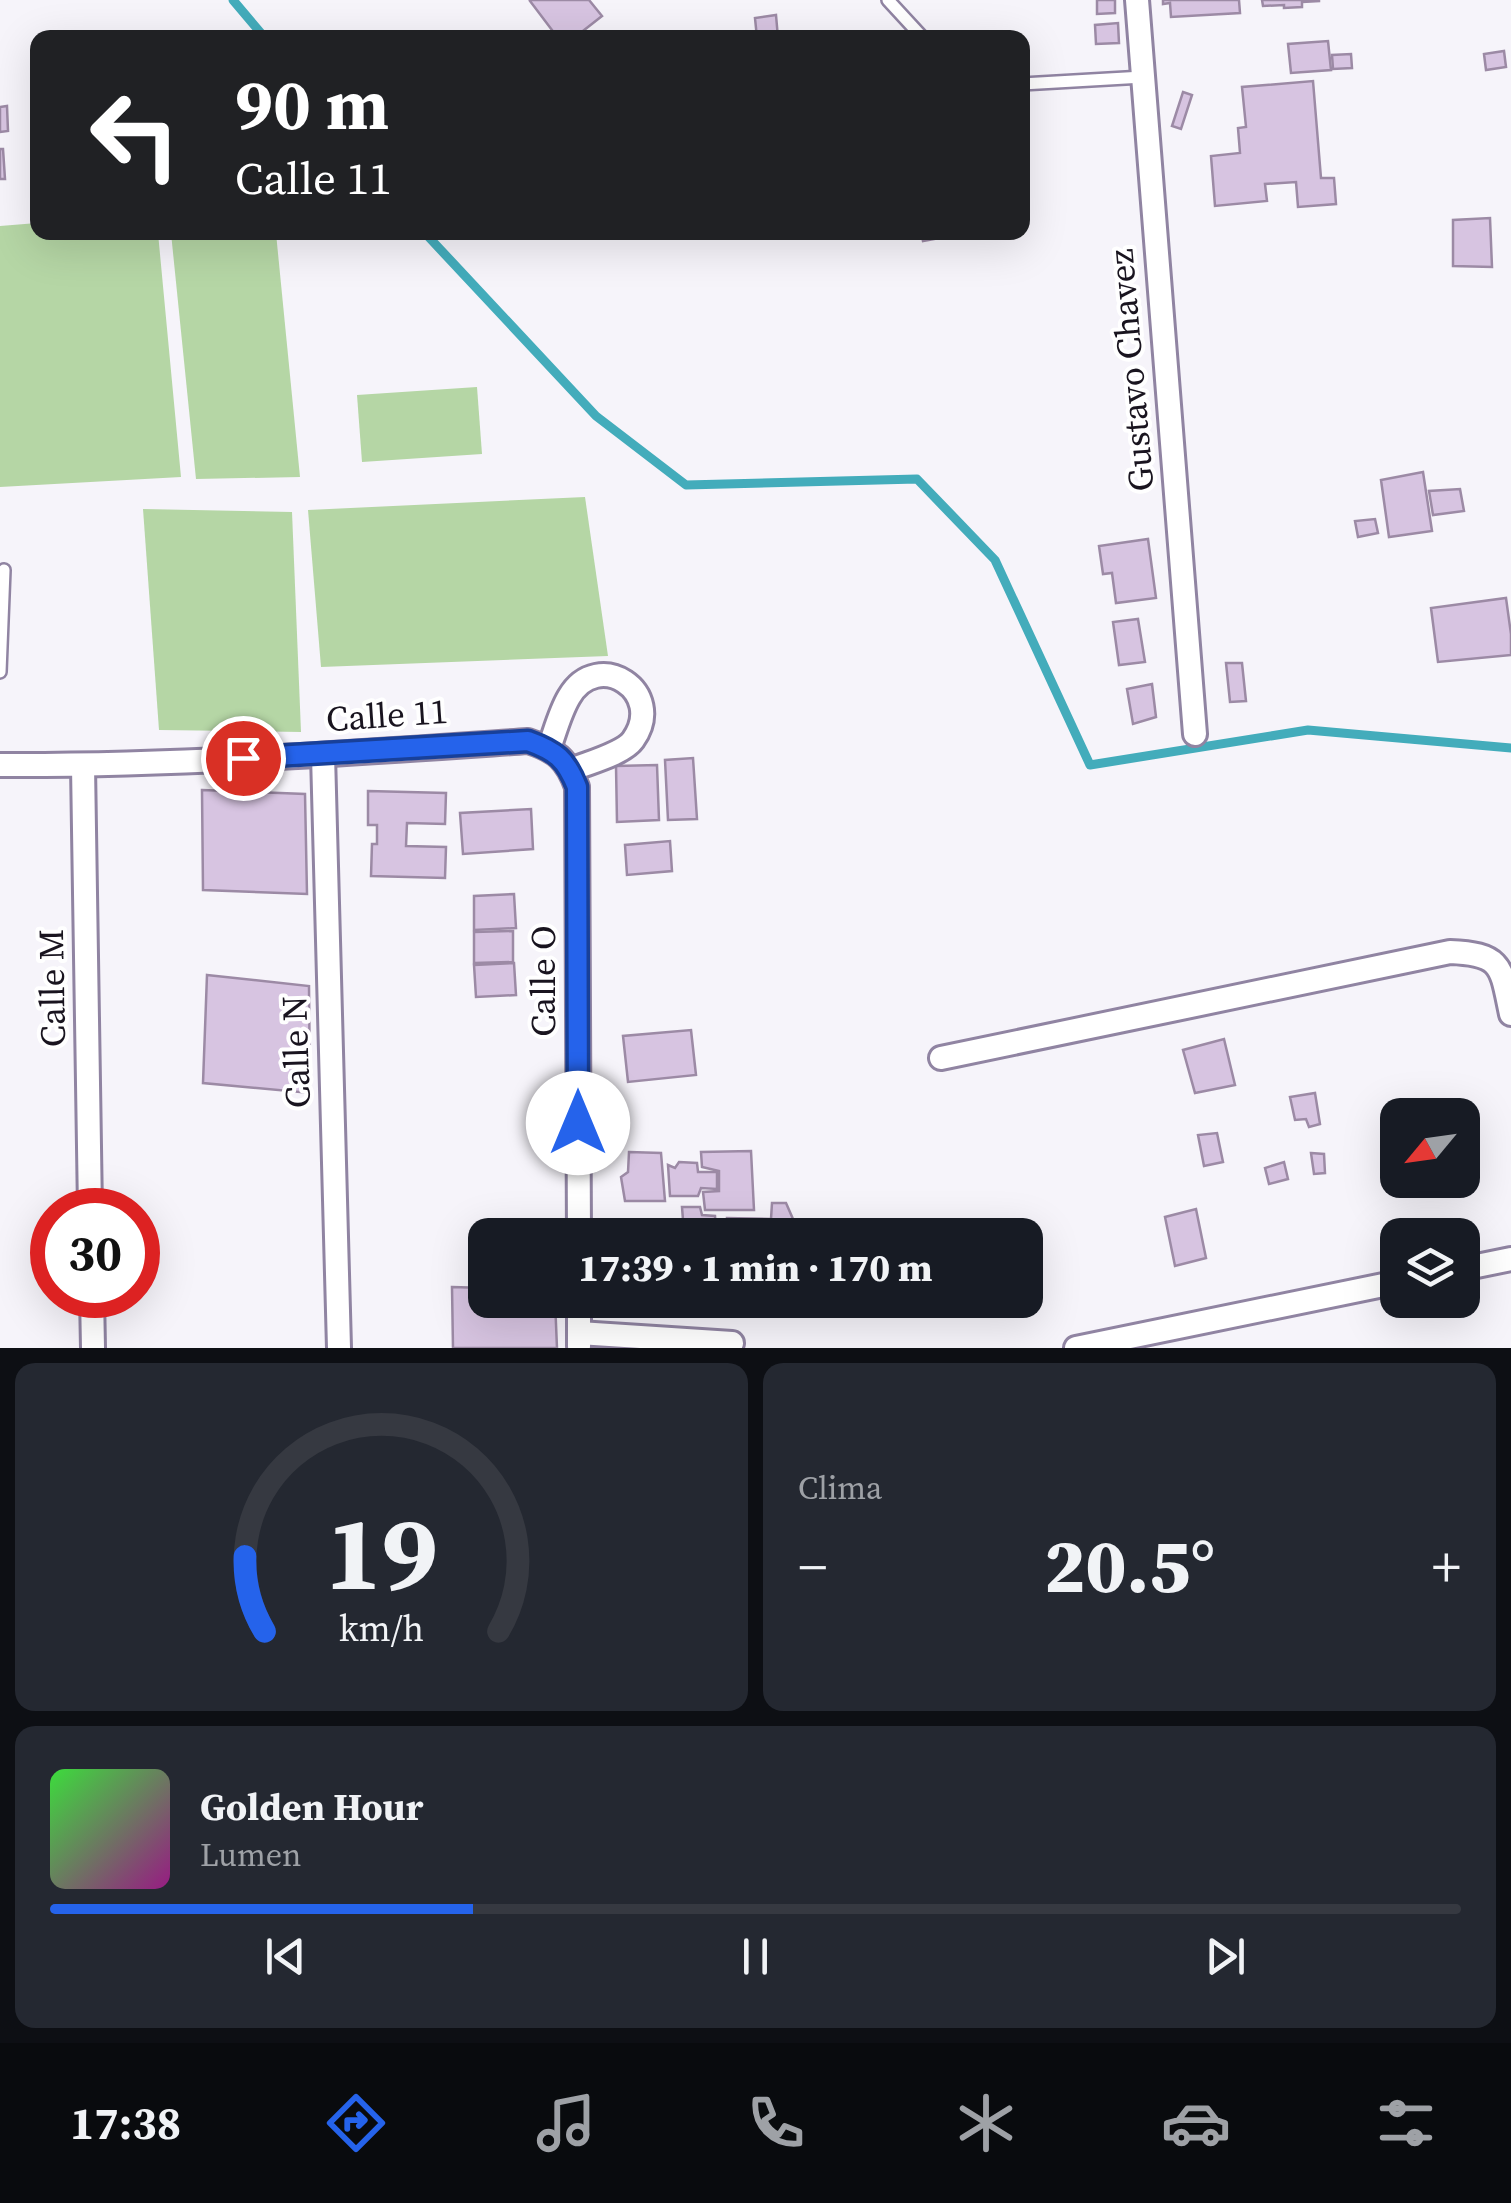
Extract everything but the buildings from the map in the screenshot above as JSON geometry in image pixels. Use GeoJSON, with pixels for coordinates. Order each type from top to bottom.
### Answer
{"type":"FeatureCollection","features":[{"type":"Feature","properties":{"kind":"street","name":"Gustavo Chavez"},"geometry":{"type":"LineString","coordinates":[[1137,0],[1195,734]]}},
{"type":"Feature","properties":{"kind":"street"},"geometry":{"type":"LineString","coordinates":[[613,675],[628,682],[640,698],[642,718],[632,742],[574,779],[561,758],[548,748],[569,696],[582,682],[613,675]]}},
{"type":"Feature","properties":{"kind":"street","name":"Calle 11"},"geometry":{"type":"LineString","coordinates":[[0,765],[83,766],[528,741],[548,748]]}},
{"type":"Feature","properties":{"kind":"street","name":"Calle N"},"geometry":{"type":"LineString","coordinates":[[323,755],[339,1348]]}},
{"type":"Feature","properties":{"kind":"street","name":"Calle M"},"geometry":{"type":"LineString","coordinates":[[83,766],[90,1188]]}},
{"type":"Feature","properties":{"kind":"street","name":"Calle O"},"geometry":{"type":"LineString","coordinates":[[574,779],[579,1218]]}},
{"type":"Feature","properties":{"kind":"street"},"geometry":{"type":"LineString","coordinates":[[940,1058],[1450,952],[1479,953],[1498,966],[1511,1014]]}},
{"type":"Feature","properties":{"kind":"street"},"geometry":{"type":"LineString","coordinates":[[1480,1265],[1511,1259]]}},
{"type":"Feature","properties":{"kind":"street"},"geometry":{"type":"LineString","coordinates":[[1076,1348],[1380,1286]]}},
{"type":"Feature","properties":{"kind":"street"},"geometry":{"type":"LineString","coordinates":[[92,1318],[92,1348]]}},
{"type":"Feature","properties":{"kind":"street"},"geometry":{"type":"LineString","coordinates":[[579,1341],[732,1343]]}},
{"type":"Feature","properties":{"kind":"lane"},"geometry":{"type":"LineString","coordinates":[[888,0],[916,30]]}},
{"type":"Feature","properties":{"kind":"lane"},"geometry":{"type":"LineString","coordinates":[[1030,83],[1143,76]]}},
{"type":"Feature","properties":{"kind":"lane"},"geometry":{"type":"LineString","coordinates":[[0,672],[4,570]]}},
{"type":"Feature","properties":{"kind":"green space"},"geometry":{"type":"Polygon","coordinates":[[[30,224],[30,240],[159,240],[181,477],[0,487],[0,226],[30,224]]]}},
{"type":"Feature","properties":{"kind":"green space"},"geometry":{"type":"Polygon","coordinates":[[[172,240],[277,240],[300,477],[196,479],[172,240]]]}},
{"type":"Feature","properties":{"kind":"green space"},"geometry":{"type":"Polygon","coordinates":[[[477,387],[482,454],[362,462],[357,395],[477,387]]]}},
{"type":"Feature","properties":{"kind":"green space"},"geometry":{"type":"Polygon","coordinates":[[[585,497],[608,656],[321,667],[308,510],[585,497]]]}},
{"type":"Feature","properties":{"kind":"green space"},"geometry":{"type":"Polygon","coordinates":[[[143,509],[292,512],[301,732],[159,730],[143,509]]]}},
{"type":"Feature","properties":{"kind":"waterway"},"geometry":{"type":"LineString","coordinates":[[233,0],[258,30]]}},
{"type":"Feature","properties":{"kind":"waterway"},"geometry":{"type":"LineString","coordinates":[[431,240],[596,416],[686,485],[917,479],[995,560],[1090,765],[1308,730],[1511,748]]}},
{"type":"Feature","properties":{"kind":"route"},"geometry":{"type":"LineString","coordinates":[[243,758],[528,741],[561,758],[577,787],[578,1123]]}}]}
